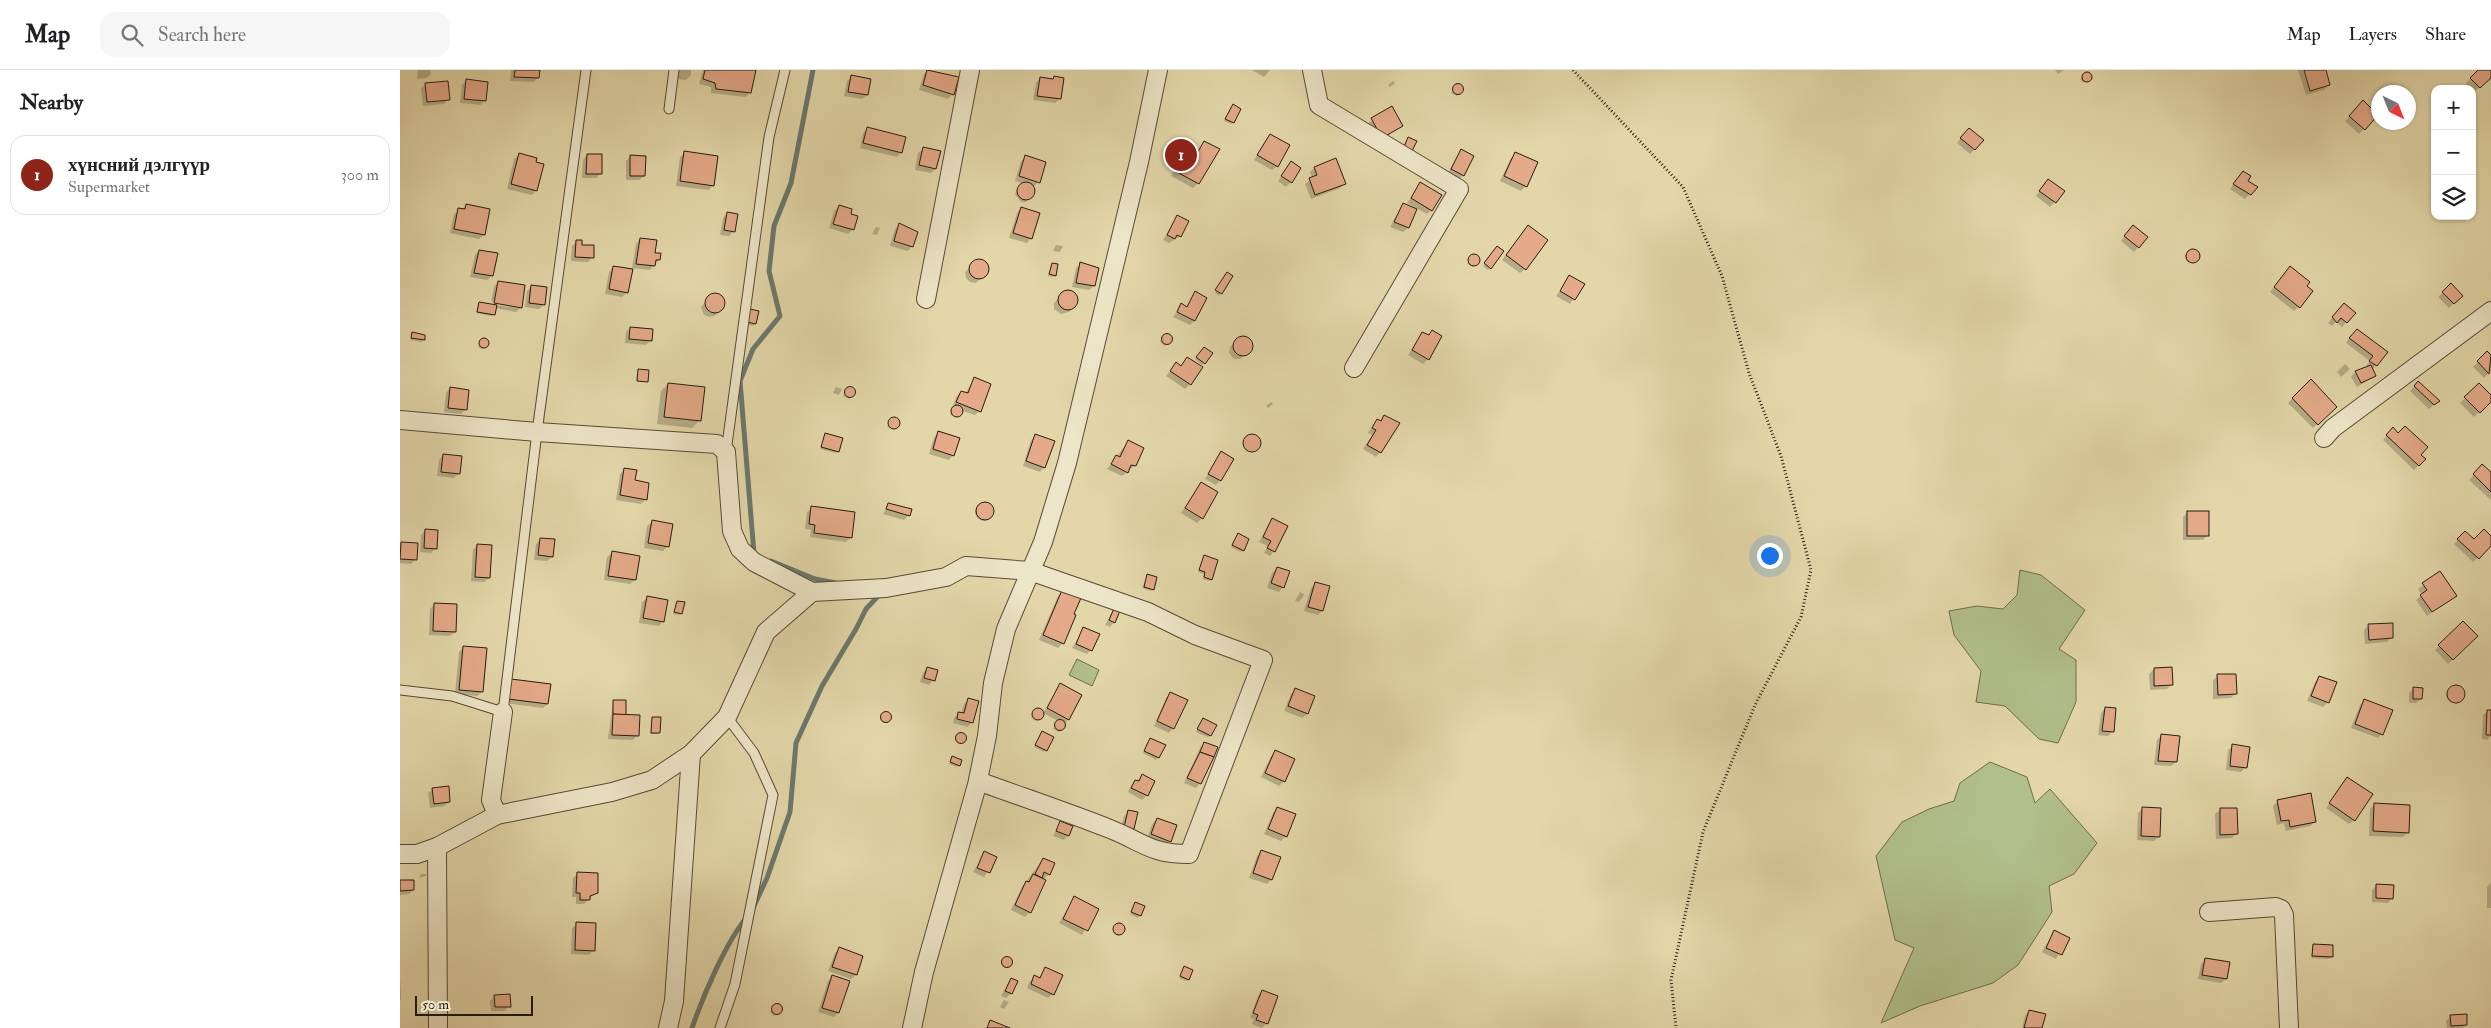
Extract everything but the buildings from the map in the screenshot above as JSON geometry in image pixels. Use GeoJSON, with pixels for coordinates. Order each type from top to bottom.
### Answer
{"type":"FeatureCollection","features":[{"type":"Feature","properties":{"kind":"street"},"geometry":{"type":"LineString","coordinates":[[926,299],[970,70]]}},
{"type":"Feature","properties":{"kind":"street"},"geometry":{"type":"LineString","coordinates":[[912,1028],[924,972],[949,890],[978,780],[988,736],[993,683],[1006,629],[1052,515],[1067,463],[1139,162],[1158,70]]}},
{"type":"Feature","properties":{"kind":"street"},"geometry":{"type":"LineString","coordinates":[[1312,70],[1319,105],[1459,189],[1354,368]]}},
{"type":"Feature","properties":{"kind":"street"},"geometry":{"type":"LineString","coordinates":[[2324,438],[2333,428],[2491,311]]}},
{"type":"Feature","properties":{"kind":"street"},"geometry":{"type":"LineString","coordinates":[[400,420],[537,432],[717,444],[726,452],[732,532],[740,549],[754,562],[812,592],[886,588],[946,577],[966,566],[1030,571],[1148,612],[1195,635],[1263,660],[1189,854],[1169,854],[1153,851],[1113,830],[978,780]]}},
{"type":"Feature","properties":{"kind":"street"},"geometry":{"type":"LineString","coordinates":[[400,854],[416,854],[437,847],[497,816],[612,792],[652,780],[691,754],[727,717],[766,632],[812,592]]}},
{"type":"Feature","properties":{"kind":"street"},"geometry":{"type":"LineString","coordinates":[[497,816],[491,800],[502,712]]}},
{"type":"Feature","properties":{"kind":"street"},"geometry":{"type":"LineString","coordinates":[[668,1028],[674,1001],[691,754]]}},
{"type":"Feature","properties":{"kind":"street"},"geometry":{"type":"LineString","coordinates":[[437,847],[438,1028]]}},
{"type":"Feature","properties":{"kind":"street"},"geometry":{"type":"LineString","coordinates":[[2209,912],[2276,907],[2281,909],[2284,915],[2289,1028]]}},
{"type":"Feature","properties":{"kind":"lane"},"geometry":{"type":"LineString","coordinates":[[400,690],[452,696],[502,712],[537,432],[586,70]]}},
{"type":"Feature","properties":{"kind":"lane"},"geometry":{"type":"LineString","coordinates":[[669,109],[674,70]]}},
{"type":"Feature","properties":{"kind":"lane"},"geometry":{"type":"LineString","coordinates":[[726,452],[769,137],[785,70]]}},
{"type":"Feature","properties":{"kind":"lane"},"geometry":{"type":"LineString","coordinates":[[720,1028],[735,984],[773,796],[754,753],[727,717]]}},
{"type":"Feature","properties":{"kind":"path"},"geometry":{"type":"LineString","coordinates":[[1573,70],[1683,187],[1722,276],[1749,373],[1781,456],[1811,570],[1801,616],[1755,705],[1704,832],[1671,980],[1676,1028]]}},
{"type":"Feature","properties":{"kind":"green space"},"geometry":{"type":"Polygon","coordinates":[[[2020,570],[2041,575],[2085,610],[2059,649],[2076,660],[2076,702],[2058,743],[2039,739],[2005,706],[1976,702],[1981,671],[1954,635],[1949,611],[1977,606],[2003,609],[2017,595],[2020,570]]]}},
{"type":"Feature","properties":{"kind":"green space"},"geometry":{"type":"Polygon","coordinates":[[[1077,659],[1099,670],[1092,686],[1069,675],[1077,659]]]}},
{"type":"Feature","properties":{"kind":"green space"},"geometry":{"type":"Polygon","coordinates":[[[1990,762],[2027,777],[2035,803],[2050,789],[2097,843],[2074,874],[2049,886],[2052,912],[2018,965],[1993,983],[1920,1006],[1881,1023],[1914,948],[1895,940],[1876,856],[1902,822],[1929,809],[1954,801],[1960,783],[1990,762]]]}},
{"type":"Feature","properties":{"kind":"waterway"},"geometry":{"type":"LineString","coordinates":[[754,554],[740,381],[753,349],[780,316],[769,271],[774,226],[791,183],[813,70]]}},
{"type":"Feature","properties":{"kind":"waterway"},"geometry":{"type":"LineString","coordinates":[[771,561],[815,579],[836,583]]}},
{"type":"Feature","properties":{"kind":"waterway"},"geometry":{"type":"LineString","coordinates":[[753,908],[767,878],[790,812],[796,743],[822,686],[866,609],[880,594]]}},
{"type":"Feature","properties":{"kind":"waterway"},"geometry":{"type":"LineString","coordinates":[[692,1028],[723,955],[747,917]]}},
{"type":"Feature","properties":{"kind":"place","name":"хүнсний дэлгүүр"},"geometry":{"type":"Point","coordinates":[1181,155]}}]}
